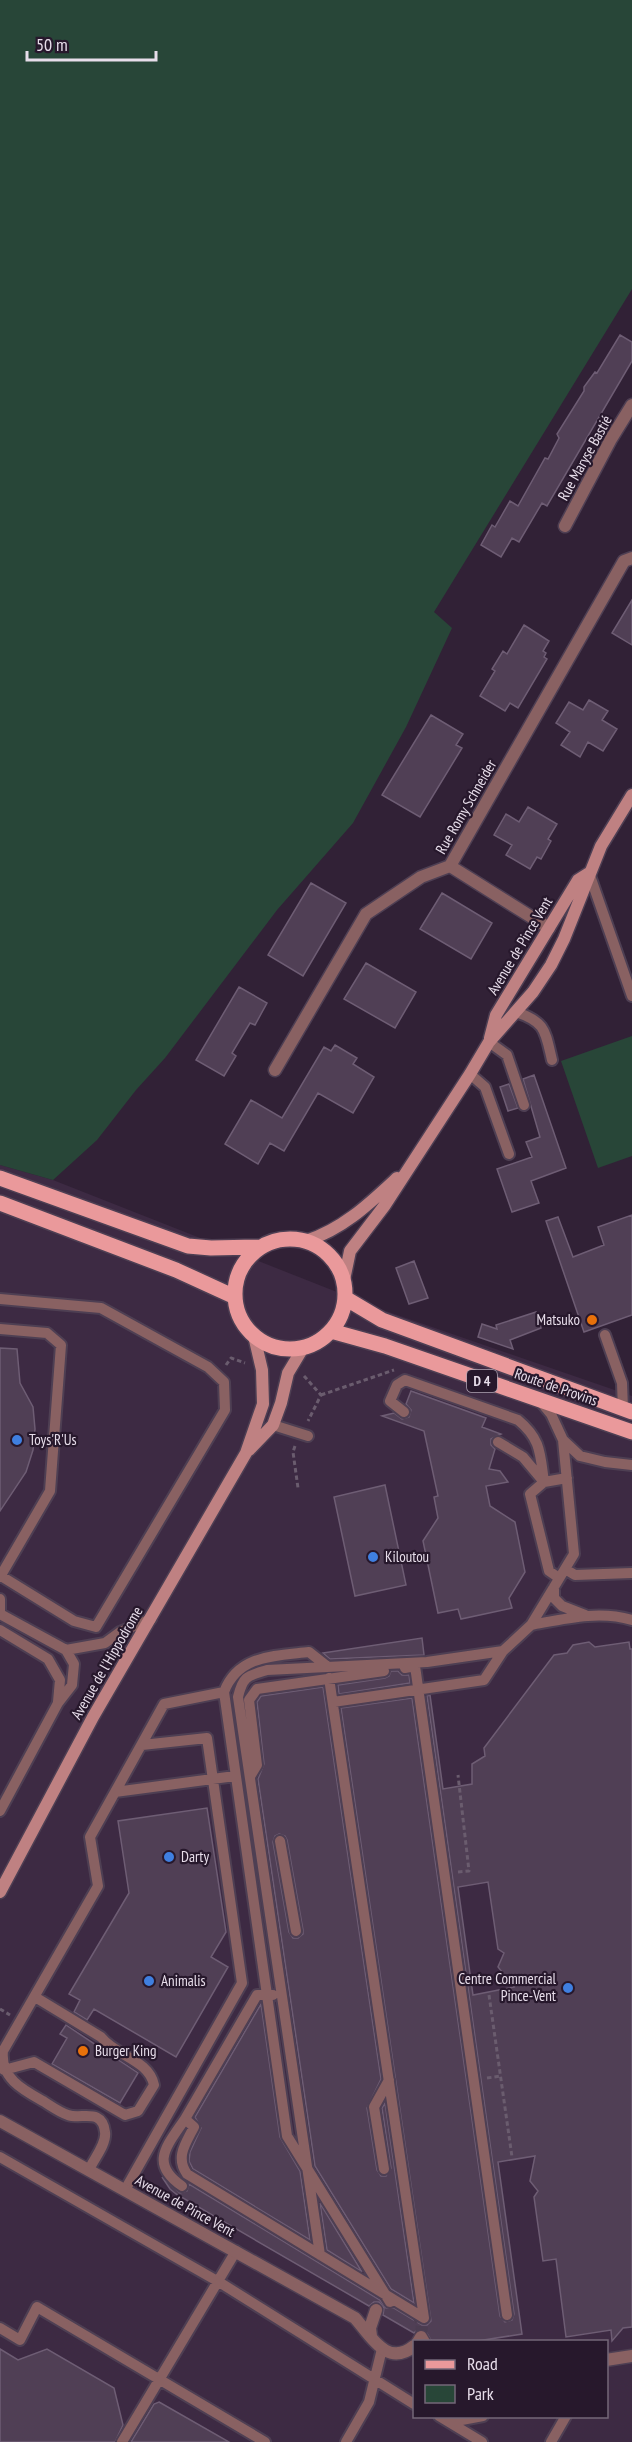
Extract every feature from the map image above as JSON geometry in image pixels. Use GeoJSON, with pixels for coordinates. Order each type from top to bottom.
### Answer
{"type":"FeatureCollection","features":[{"type":"Feature","properties":{"kind":"main road","name":"Avenue de Pince Vent"},"geometry":{"type":"LineString","coordinates":[[344,1280],[350,1251],[385,1205],[489,1042],[533,992],[551,965],[583,894],[589,873],[632,795]]}},
{"type":"Feature","properties":{"kind":"main road","name":"Avenue de Pince Vent"},"geometry":{"type":"LineString","coordinates":[[489,1042],[496,1015],[578,880],[589,873]]}},
{"type":"Feature","properties":{"kind":"main road","name":"Avenue de Pince Vent"},"geometry":{"type":"LineString","coordinates":[[306,1241],[331,1232],[349,1221],[408,1167]]}},
{"type":"Feature","properties":{"kind":"main road"},"geometry":{"type":"LineString","coordinates":[[0,1179],[188,1246],[261,1247]]}},
{"type":"Feature","properties":{"kind":"main road"},"geometry":{"type":"LineString","coordinates":[[0,1203],[176,1270],[235,1297]]}},
{"type":"Feature","properties":{"kind":"main road"},"geometry":{"type":"LineString","coordinates":[[291,1239],[306,1241],[323,1250],[336,1263],[344,1280],[345,1298],[341,1316],[331,1331],[318,1342],[303,1348],[286,1349],[271,1345],[254,1336],[242,1321],[235,1297],[241,1269],[249,1257],[261,1247],[276,1241],[291,1239]]}},
{"type":"Feature","properties":{"kind":"main road","name":"Route de Provins"},"geometry":{"type":"LineString","coordinates":[[345,1298],[382,1320],[627,1411]]}},
{"type":"Feature","properties":{"kind":"main road","name":"Route de Provins"},"geometry":{"type":"LineString","coordinates":[[331,1331],[423,1359],[540,1402],[632,1432]]}},
{"type":"Feature","properties":{"kind":"main road","name":"Avenue de l'Hippodrome"},"geometry":{"type":"LineString","coordinates":[[0,1892],[93,1717],[246,1453],[263,1404],[262,1370],[254,1336]]}},
{"type":"Feature","properties":{"kind":"main road","name":"Avenue de l'Hippodrome"},"geometry":{"type":"LineString","coordinates":[[246,1453],[273,1425],[288,1373],[303,1348]]}},
{"type":"Feature","properties":{"kind":"street","name":"Rue Maryse Bastié"},"geometry":{"type":"LineString","coordinates":[[565,526],[611,439],[632,405]]}},
{"type":"Feature","properties":{"kind":"street","name":"Rue Romy Schneider"},"geometry":{"type":"LineString","coordinates":[[275,1070],[366,914],[421,878],[450,866],[624,561],[632,558]]}},
{"type":"Feature","properties":{"kind":"street"},"geometry":{"type":"LineString","coordinates":[[450,866],[549,928]]}},
{"type":"Feature","properties":{"kind":"street","name":"Avenue de Pince Vent"},"geometry":{"type":"LineString","coordinates":[[0,2121],[355,2318],[381,2349]]}},
{"type":"Feature","properties":{"kind":"street"},"geometry":{"type":"LineString","coordinates":[[355,2318],[376,2310],[371,2319],[371,2336]]}},
{"type":"Feature","properties":{"kind":"street"},"geometry":{"type":"LineString","coordinates":[[395,2354],[403,2353],[413,2346]]}},
{"type":"Feature","properties":{"kind":"street"},"geometry":{"type":"LineString","coordinates":[[381,2349],[413,2361]]}},
{"type":"Feature","properties":{"kind":"street"},"geometry":{"type":"LineString","coordinates":[[608,2360],[632,2356]]}},
{"type":"Feature","properties":{"kind":"lane"},"geometry":{"type":"LineString","coordinates":[[589,873],[632,996]]}},
{"type":"Feature","properties":{"kind":"lane"},"geometry":{"type":"LineString","coordinates":[[516,1012],[534,1018],[545,1031],[552,1060]]}},
{"type":"Feature","properties":{"kind":"lane"},"geometry":{"type":"LineString","coordinates":[[489,1042],[507,1055],[524,1105]]}},
{"type":"Feature","properties":{"kind":"lane"},"geometry":{"type":"LineString","coordinates":[[470,1074],[485,1087],[509,1154]]}},
{"type":"Feature","properties":{"kind":"lane"},"geometry":{"type":"LineString","coordinates":[[0,1299],[100,1308],[208,1367],[224,1382],[225,1410],[96,1627],[74,1621],[0,1576],[50,1491],[61,1346],[47,1333],[0,1329]]}},
{"type":"Feature","properties":{"kind":"lane"},"geometry":{"type":"LineString","coordinates":[[605,1335],[622,1383],[627,1411]]}},
{"type":"Feature","properties":{"kind":"lane"},"geometry":{"type":"LineString","coordinates":[[404,1412],[390,1401],[397,1385],[405,1380],[518,1420],[531,1431],[539,1445],[544,1482]]}},
{"type":"Feature","properties":{"kind":"lane"},"geometry":{"type":"LineString","coordinates":[[333,1702],[484,1680],[503,1651],[531,1625],[574,1554],[563,1440],[551,1414],[540,1402]]}},
{"type":"Feature","properties":{"kind":"lane"},"geometry":{"type":"LineString","coordinates":[[273,1425],[308,1436]]}},
{"type":"Feature","properties":{"kind":"lane"},"geometry":{"type":"LineString","coordinates":[[563,1440],[580,1456],[632,1465]]}},
{"type":"Feature","properties":{"kind":"lane"},"geometry":{"type":"LineString","coordinates":[[498,1442],[523,1457],[544,1482]]}},
{"type":"Feature","properties":{"kind":"lane"},"geometry":{"type":"LineString","coordinates":[[567,1478],[544,1482],[530,1494],[549,1571],[560,1578],[575,1575],[632,1573]]}},
{"type":"Feature","properties":{"kind":"lane"},"geometry":{"type":"LineString","coordinates":[[560,1578],[554,1598],[562,1606],[586,1615]]}},
{"type":"Feature","properties":{"kind":"lane"},"geometry":{"type":"LineString","coordinates":[[0,1599],[0,1613],[66,1650],[75,1664],[72,1685],[58,1702],[0,1811]]}},
{"type":"Feature","properties":{"kind":"lane"},"geometry":{"type":"LineString","coordinates":[[531,1625],[586,1615],[619,1616],[632,1620]]}},
{"type":"Feature","properties":{"kind":"lane"},"geometry":{"type":"LineString","coordinates":[[66,1650],[105,1643],[120,1632],[151,1619]]}},
{"type":"Feature","properties":{"kind":"lane"},"geometry":{"type":"LineString","coordinates":[[0,1630],[48,1659],[60,1680],[58,1702]]}},
{"type":"Feature","properties":{"kind":"lane"},"geometry":{"type":"LineString","coordinates":[[250,1775],[257,1765],[249,1700],[257,1689],[329,1673],[503,1651]]}},
{"type":"Feature","properties":{"kind":"lane"},"geometry":{"type":"LineString","coordinates":[[185,2119],[194,2127],[181,2154],[182,2167],[187,2174],[320,2255],[424,2318],[329,1673],[309,1652],[266,1657],[240,1667],[230,1678],[224,1692],[287,2136],[390,2302]]}},
{"type":"Feature","properties":{"kind":"lane"},"geometry":{"type":"LineString","coordinates":[[320,2255],[238,1697],[246,1677],[267,1670],[329,1673],[415,1666],[507,2315]]}},
{"type":"Feature","properties":{"kind":"lane"},"geometry":{"type":"LineString","coordinates":[[89,2170],[105,2138],[101,2122],[91,2115],[66,2114],[19,2086],[4,2070],[3,2051],[98,1886],[90,1837],[165,1704],[224,1692]]}},
{"type":"Feature","properties":{"kind":"lane"},"geometry":{"type":"LineString","coordinates":[[125,2190],[242,1983],[207,1738],[142,1745]]}},
{"type":"Feature","properties":{"kind":"lane"},"geometry":{"type":"LineString","coordinates":[[116,1792],[235,1776]]}},
{"type":"Feature","properties":{"kind":"lane"},"geometry":{"type":"LineString","coordinates":[[280,1841],[296,1931]]}},
{"type":"Feature","properties":{"kind":"lane"},"geometry":{"type":"LineString","coordinates":[[182,2186],[167,2176],[163,2161],[168,2145],[257,1995],[283,1995]]}},
{"type":"Feature","properties":{"kind":"lane"},"geometry":{"type":"LineString","coordinates":[[4,2070],[34,2062],[124,2115],[138,2111],[154,2085],[148,2070],[108,2045],[101,2037],[34,1997]]}},
{"type":"Feature","properties":{"kind":"lane"},"geometry":{"type":"LineString","coordinates":[[384,2169],[374,2107],[389,2080]]}},
{"type":"Feature","properties":{"kind":"lane"},"geometry":{"type":"LineString","coordinates":[[0,2157],[219,2282],[413,2403]]}},
{"type":"Feature","properties":{"kind":"lane"},"geometry":{"type":"LineString","coordinates":[[122,2442],[237,2252]]}},
{"type":"Feature","properties":{"kind":"lane"},"geometry":{"type":"LineString","coordinates":[[0,2328],[20,2340],[37,2307],[265,2442]]}},
{"type":"Feature","properties":{"kind":"lane"},"geometry":{"type":"LineString","coordinates":[[346,2442],[369,2402],[381,2349]]}},
{"type":"Feature","properties":{"kind":"lane"},"geometry":{"type":"LineString","coordinates":[[443,2418],[482,2442]]}},
{"type":"Feature","properties":{"kind":"lane"},"geometry":{"type":"LineString","coordinates":[[451,2422],[472,2418]]}},
{"type":"Feature","properties":{"kind":"lane"},"geometry":{"type":"LineString","coordinates":[[551,2442],[565,2418]]}},
{"type":"Feature","properties":{"kind":"path"},"geometry":{"type":"LineString","coordinates":[[219,1377],[231,1358],[246,1364]]}},
{"type":"Feature","properties":{"kind":"path"},"geometry":{"type":"LineString","coordinates":[[321,1395],[423,1359]]}},
{"type":"Feature","properties":{"kind":"path"},"geometry":{"type":"LineString","coordinates":[[444,1875],[469,1871],[458,1776]]}},
{"type":"Feature","properties":{"kind":"path"},"geometry":{"type":"LineString","coordinates":[[489,1995],[512,2157]]}},
{"type":"Feature","properties":{"kind":"shaded area"},"geometry":{"type":"Polygon","coordinates":[[[0,1165],[53,1180],[380,1309],[632,1396],[632,2442],[0,2442],[0,1165]]]}},
{"type":"Feature","properties":{"kind":"green space"},"geometry":{"type":"Polygon","coordinates":[[[0,0],[632,0],[632,289],[434,612],[452,628],[406,727],[353,823],[277,910],[165,1058],[136,1090],[97,1140],[53,1180],[0,1165],[0,0]]]}},
{"type":"Feature","properties":{"kind":"green space"},"geometry":{"type":"Polygon","coordinates":[[[632,1036],[632,1156],[598,1168],[561,1061],[632,1036]]]}},
{"type":"Feature","properties":{"kind":"building"},"geometry":{"type":"Polygon","coordinates":[[[620,335],[632,342],[632,361],[547,506],[542,503],[519,542],[512,538],[501,557],[481,545],[492,525],[495,527],[510,501],[518,506],[545,458],[548,459],[559,438],[557,434],[584,391],[584,387],[595,372],[597,373],[620,335]]]}},
{"type":"Feature","properties":{"kind":"building"},"geometry":{"type":"Polygon","coordinates":[[[632,600],[632,645],[612,633],[632,600]]]}},
{"type":"Feature","properties":{"kind":"building"},"geometry":{"type":"Polygon","coordinates":[[[524,625],[549,641],[543,651],[547,659],[518,708],[510,703],[505,711],[480,696],[495,671],[492,669],[503,651],[507,654],[524,625]]]}},
{"type":"Feature","properties":{"kind":"building"},"geometry":{"type":"Polygon","coordinates":[[[589,700],[608,711],[602,720],[617,729],[603,751],[588,742],[580,757],[561,745],[570,732],[556,723],[569,702],[583,710],[589,700]]]}},
{"type":"Feature","properties":{"kind":"building"},"geometry":{"type":"Polygon","coordinates":[[[431,715],[463,734],[456,745],[462,748],[420,817],[382,795],[431,715]]]}},
{"type":"Feature","properties":{"kind":"building"},"geometry":{"type":"Polygon","coordinates":[[[528,807],[557,824],[548,839],[551,841],[541,859],[537,857],[530,869],[506,855],[512,845],[494,835],[506,814],[519,822],[528,807]]]}},
{"type":"Feature","properties":{"kind":"building"},"geometry":{"type":"Polygon","coordinates":[[[311,883],[346,903],[303,976],[268,955],[311,883]]]}},
{"type":"Feature","properties":{"kind":"building"},"geometry":{"type":"Polygon","coordinates":[[[442,893],[492,923],[471,959],[420,929],[442,893]]]}},
{"type":"Feature","properties":{"kind":"building"},"geometry":{"type":"Polygon","coordinates":[[[366,963],[416,992],[395,1028],[344,999],[366,963]]]}},
{"type":"Feature","properties":{"kind":"building"},"geometry":{"type":"Polygon","coordinates":[[[239,987],[267,1003],[255,1025],[250,1023],[232,1053],[236,1056],[224,1076],[196,1060],[239,987]]]}},
{"type":"Feature","properties":{"kind":"building"},"geometry":{"type":"Polygon","coordinates":[[[335,1045],[357,1058],[353,1064],[374,1077],[353,1113],[318,1093],[284,1151],[270,1143],[258,1164],[225,1144],[251,1100],[282,1118],[324,1047],[331,1051],[335,1045]]]}},
{"type":"Feature","properties":{"kind":"building"},"geometry":{"type":"Polygon","coordinates":[[[534,1075],[566,1168],[531,1181],[539,1203],[512,1212],[497,1169],[532,1157],[526,1142],[540,1137],[523,1079],[534,1075]]]}},
{"type":"Feature","properties":{"kind":"building"},"geometry":{"type":"Polygon","coordinates":[[[509,1084],[518,1108],[508,1111],[500,1087],[509,1084]]]}},
{"type":"Feature","properties":{"kind":"building"},"geometry":{"type":"Polygon","coordinates":[[[632,1215],[632,1315],[584,1332],[546,1221],[558,1217],[573,1257],[604,1245],[598,1227],[632,1215]]]}},
{"type":"Feature","properties":{"kind":"building"},"geometry":{"type":"Polygon","coordinates":[[[414,1261],[428,1298],[409,1304],[396,1268],[414,1261]]]}},
{"type":"Feature","properties":{"kind":"building"},"geometry":{"type":"Polygon","coordinates":[[[536,1312],[541,1328],[510,1340],[513,1349],[478,1337],[482,1324],[497,1329],[496,1325],[536,1312]]]}},
{"type":"Feature","properties":{"kind":"building","name":"Toys'R'Us"},"geometry":{"type":"Polygon","coordinates":[[[0,1348],[17,1349],[20,1383],[33,1407],[35,1429],[33,1450],[26,1472],[0,1511],[0,1348]]]}},
{"type":"Feature","properties":{"kind":"building"},"geometry":{"type":"Polygon","coordinates":[[[411,1391],[486,1418],[482,1427],[501,1434],[491,1439],[491,1445],[495,1449],[489,1469],[500,1471],[508,1482],[486,1486],[490,1506],[515,1522],[525,1572],[509,1598],[512,1608],[461,1619],[458,1609],[438,1613],[423,1541],[438,1518],[434,1497],[438,1496],[424,1431],[382,1416],[394,1413],[402,1419],[409,1417],[411,1410],[406,1404],[411,1391]]]}},
{"type":"Feature","properties":{"kind":"building","name":"Kiloutou"},"geometry":{"type":"Polygon","coordinates":[[[385,1485],[406,1585],[355,1596],[334,1497],[385,1485]]]}},
{"type":"Feature","properties":{"kind":"building"},"geometry":{"type":"Polygon","coordinates":[[[422,1638],[424,1655],[330,1659],[323,1653],[422,1638]]]}},
{"type":"Feature","properties":{"kind":"building"},"geometry":{"type":"Polygon","coordinates":[[[589,1642],[595,1647],[629,1642],[630,1649],[632,1649],[632,2327],[623,2328],[612,2341],[611,2330],[566,2337],[556,2259],[543,2261],[534,2197],[538,2191],[530,2181],[535,2156],[498,2162],[522,2334],[484,2340],[431,2340],[425,2330],[417,2330],[414,2333],[383,2315],[384,2308],[379,2302],[374,2302],[369,2306],[176,2194],[162,2177],[180,2193],[187,2191],[189,2184],[380,2300],[386,2308],[394,2308],[422,2325],[427,2325],[431,2321],[341,1708],[412,1698],[500,2316],[505,2322],[512,2320],[514,2314],[427,1696],[430,1695],[443,1789],[472,1784],[472,1764],[485,1756],[484,1748],[554,1655],[567,1653],[573,1645],[589,1642]],[[488,1882],[458,1887],[473,1995],[514,1987],[498,1967],[504,1953],[498,1949],[488,1882]]]}},
{"type":"Feature","properties":{"kind":"building"},"geometry":{"type":"Polygon","coordinates":[[[391,1671],[409,1675],[410,1683],[339,1694],[338,1685],[385,1678],[391,1671]]]}},
{"type":"Feature","properties":{"kind":"building"},"geometry":{"type":"Polygon","coordinates":[[[323,1687],[381,2079],[367,2108],[377,2170],[381,2176],[386,2176],[391,2168],[382,2108],[385,2103],[414,2303],[391,2289],[315,2166],[258,1779],[264,1764],[257,1702],[261,1696],[323,1687]],[[279,1834],[275,1836],[273,1842],[289,1932],[293,1938],[298,1938],[303,1934],[303,1930],[285,1836],[279,1834]]]}},
{"type":"Feature","properties":{"kind":"building"},"geometry":{"type":"Polygon","coordinates":[[[207,1808],[226,1932],[211,1957],[228,1967],[176,2057],[94,2009],[87,2020],[74,2012],[80,2000],[69,1994],[129,1893],[118,1821],[207,1808]]]}},
{"type":"Feature","properties":{"kind":"building"},"geometry":{"type":"Polygon","coordinates":[[[261,2004],[280,2137],[300,2171],[310,2240],[193,2169],[189,2161],[190,2152],[201,2128],[195,2117],[261,2004]]]}},
{"type":"Feature","properties":{"kind":"building","name":"Burger King"},"geometry":{"type":"Polygon","coordinates":[[[66,2025],[138,2073],[120,2103],[52,2064],[67,2038],[60,2034],[66,2025]]]}},
{"type":"Feature","properties":{"kind":"building"},"geometry":{"type":"Polygon","coordinates":[[[320,2203],[362,2272],[327,2250],[320,2203]]]}},
{"type":"Feature","properties":{"kind":"building"},"geometry":{"type":"Polygon","coordinates":[[[0,2349],[18,2360],[47,2349],[114,2388],[123,2425],[115,2442],[0,2442],[0,2349]]]}},
{"type":"Feature","properties":{"kind":"building"},"geometry":{"type":"Polygon","coordinates":[[[159,2402],[229,2442],[131,2442],[154,2404],[159,2402]]]}},
{"type":"Feature","properties":{"kind":"tunnel"},"geometry":{"type":"LineString","coordinates":[[415,2310],[422,2323],[421,2337]]}},
{"type":"Feature","properties":{"kind":"place","name":"Matsuko"},"geometry":{"type":"Point","coordinates":[592,1320]}},
{"type":"Feature","properties":{"kind":"place","name":"Toys'R'Us"},"geometry":{"type":"Point","coordinates":[17,1440]}},
{"type":"Feature","properties":{"kind":"place","name":"Kiloutou"},"geometry":{"type":"Point","coordinates":[373,1557]}},
{"type":"Feature","properties":{"kind":"place","name":"Darty"},"geometry":{"type":"Point","coordinates":[169,1857]}},
{"type":"Feature","properties":{"kind":"place","name":"Animalis"},"geometry":{"type":"Point","coordinates":[149,1981]}},
{"type":"Feature","properties":{"kind":"place","name":"Centre Commercial Pince-Vent"},"geometry":{"type":"Point","coordinates":[568,1988]}},
{"type":"Feature","properties":{"kind":"place","name":"Burger King"},"geometry":{"type":"Point","coordinates":[83,2051]}}]}
